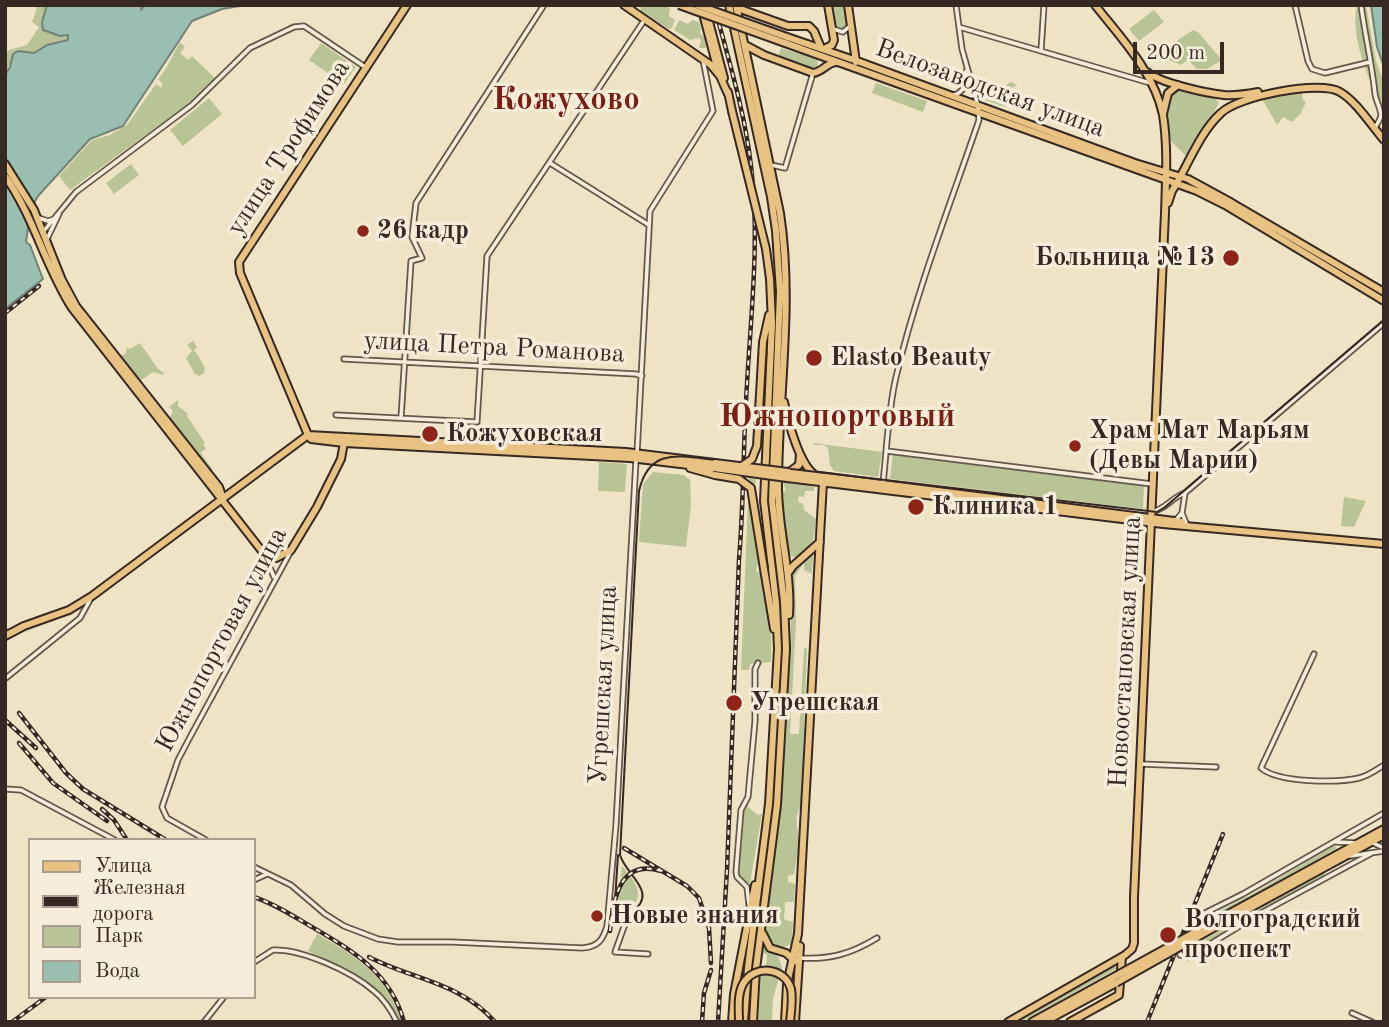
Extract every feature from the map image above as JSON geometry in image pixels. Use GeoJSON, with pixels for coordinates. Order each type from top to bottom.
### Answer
{"type":"FeatureCollection","features":[{"type":"Feature","properties":{"kind":"main road","name":"улица Трофимова"},"geometry":{"type":"LineString","coordinates":[[308,435],[240,273],[239,262],[407,5]]}},
{"type":"Feature","properties":{"kind":"main road"},"geometry":{"type":"LineString","coordinates":[[679,5],[786,40]]}},
{"type":"Feature","properties":{"kind":"main road"},"geometry":{"type":"LineString","coordinates":[[701,5],[786,40]]}},
{"type":"Feature","properties":{"kind":"main road"},"geometry":{"type":"LineString","coordinates":[[701,5],[709,40],[728,94]]}},
{"type":"Feature","properties":{"kind":"main road"},"geometry":{"type":"LineString","coordinates":[[701,5],[728,94],[766,248],[771,292],[764,501],[777,613],[777,663],[769,804],[748,968],[744,1022]]}},
{"type":"Feature","properties":{"kind":"main road"},"geometry":{"type":"LineString","coordinates":[[729,5],[771,197],[779,256]]}},
{"type":"Feature","properties":{"kind":"main road"},"geometry":{"type":"LineString","coordinates":[[736,5],[741,13],[743,41],[780,219],[786,292],[779,509],[789,602],[777,805],[752,1022]]}},
{"type":"Feature","properties":{"kind":"main road"},"geometry":{"type":"LineString","coordinates":[[819,52],[833,43],[828,5]]}},
{"type":"Feature","properties":{"kind":"main road"},"geometry":{"type":"LineString","coordinates":[[848,5],[855,64]]}},
{"type":"Feature","properties":{"kind":"main road"},"geometry":{"type":"LineString","coordinates":[[1095,5],[1152,80],[1163,115]]}},
{"type":"Feature","properties":{"kind":"main road"},"geometry":{"type":"LineString","coordinates":[[627,7],[703,58],[720,76]]}},
{"type":"Feature","properties":{"kind":"main road"},"geometry":{"type":"LineString","coordinates":[[741,13],[788,26],[809,26],[814,31],[822,64],[814,73]]}},
{"type":"Feature","properties":{"kind":"main road"},"geometry":{"type":"LineString","coordinates":[[801,41],[812,39],[809,26]]}},
{"type":"Feature","properties":{"kind":"main road"},"geometry":{"type":"LineString","coordinates":[[692,50],[704,51],[709,40]]}},
{"type":"Feature","properties":{"kind":"main road","name":"Велозаводская улица"},"geometry":{"type":"LineString","coordinates":[[786,40],[801,41],[842,63],[855,64],[1165,180],[1199,188]]}},
{"type":"Feature","properties":{"kind":"main road","name":"Велозаводская улица"},"geometry":{"type":"LineString","coordinates":[[786,40],[949,96],[979,110],[1181,177],[1199,188]]}},
{"type":"Feature","properties":{"kind":"main road"},"geometry":{"type":"LineString","coordinates":[[743,41],[749,48],[764,55],[814,73]]}},
{"type":"Feature","properties":{"kind":"main road"},"geometry":{"type":"LineString","coordinates":[[749,67],[753,55],[764,55]]}},
{"type":"Feature","properties":{"kind":"main road"},"geometry":{"type":"LineString","coordinates":[[814,73],[831,63],[842,63]]}},
{"type":"Feature","properties":{"kind":"main road"},"geometry":{"type":"LineString","coordinates":[[1152,80],[1228,95],[1315,85],[1334,87],[1344,91],[1384,138]]}},
{"type":"Feature","properties":{"kind":"main road"},"geometry":{"type":"LineString","coordinates":[[1163,115],[1168,93],[1172,87],[1180,85]]}},
{"type":"Feature","properties":{"kind":"main road"},"geometry":{"type":"LineString","coordinates":[[1213,121],[1225,109],[1247,99],[1300,89],[1334,89],[1349,100],[1375,127]]}},
{"type":"Feature","properties":{"kind":"main road"},"geometry":{"type":"LineString","coordinates":[[1213,93],[1221,105],[1213,121]]}},
{"type":"Feature","properties":{"kind":"main road","name":"Новоостаповская улица"},"geometry":{"type":"LineString","coordinates":[[1070,1022],[1119,995],[1122,957],[1130,951],[1134,943],[1165,213],[1163,115]]}},
{"type":"Feature","properties":{"kind":"main road","name":"Новоостаповская улица"},"geometry":{"type":"LineString","coordinates":[[1165,213],[1170,195],[1213,121]]}},
{"type":"Feature","properties":{"kind":"main road"},"geometry":{"type":"LineString","coordinates":[[1148,167],[1160,166],[1165,162]]}},
{"type":"Feature","properties":{"kind":"main road"},"geometry":{"type":"LineString","coordinates":[[5,164],[27,196],[36,215],[57,283],[76,314],[212,483]]}},
{"type":"Feature","properties":{"kind":"main road"},"geometry":{"type":"LineString","coordinates":[[5,176],[88,322],[265,555],[276,558],[291,550]]}},
{"type":"Feature","properties":{"kind":"main road"},"geometry":{"type":"LineString","coordinates":[[1199,188],[1355,280],[1384,301]]}},
{"type":"Feature","properties":{"kind":"main road"},"geometry":{"type":"LineString","coordinates":[[780,219],[780,307],[772,501],[784,602],[786,649]]}},
{"type":"Feature","properties":{"kind":"main road"},"geometry":{"type":"LineString","coordinates":[[1355,280],[1384,292]]}},
{"type":"Feature","properties":{"kind":"main road"},"geometry":{"type":"LineString","coordinates":[[742,466],[752,459],[757,446],[763,342],[770,313],[771,292]]}},
{"type":"Feature","properties":{"kind":"main road"},"geometry":{"type":"LineString","coordinates":[[782,390],[784,405],[799,451],[810,471],[827,479]]}},
{"type":"Feature","properties":{"kind":"main road"},"geometry":{"type":"LineString","coordinates":[[304,423],[320,434]]}},
{"type":"Feature","properties":{"kind":"main road"},"geometry":{"type":"LineString","coordinates":[[5,636],[24,626],[69,610],[92,596],[308,435],[320,434],[345,440]]}},
{"type":"Feature","properties":{"kind":"main road"},"geometry":{"type":"LineString","coordinates":[[308,435],[311,439],[636,456],[715,469],[739,479],[751,488],[777,663]]}},
{"type":"Feature","properties":{"kind":"main road","name":"Южнопортовая улица"},"geometry":{"type":"LineString","coordinates":[[291,550],[331,480],[341,459],[345,440]]}},
{"type":"Feature","properties":{"kind":"main road"},"geometry":{"type":"LineString","coordinates":[[780,452],[783,443],[789,440],[799,451],[799,465],[788,475]]}},
{"type":"Feature","properties":{"kind":"main road"},"geometry":{"type":"LineString","coordinates":[[670,461],[715,469],[816,475]]}},
{"type":"Feature","properties":{"kind":"main road"},"geometry":{"type":"LineString","coordinates":[[715,469],[742,466],[788,475],[817,485],[822,491]]}},
{"type":"Feature","properties":{"kind":"main road"},"geometry":{"type":"LineString","coordinates":[[804,480],[827,479],[1151,517],[1196,526]]}},
{"type":"Feature","properties":{"kind":"main road"},"geometry":{"type":"LineString","coordinates":[[790,1022],[798,934],[822,491],[827,479]]}},
{"type":"Feature","properties":{"kind":"main road"},"geometry":{"type":"LineString","coordinates":[[874,485],[883,483],[893,488]]}},
{"type":"Feature","properties":{"kind":"main road"},"geometry":{"type":"LineString","coordinates":[[1151,517],[1196,526],[1384,544]]}},
{"type":"Feature","properties":{"kind":"main road"},"geometry":{"type":"LineString","coordinates":[[787,579],[789,571],[820,542]]}},
{"type":"Feature","properties":{"kind":"main road"},"geometry":{"type":"LineString","coordinates":[[783,548],[792,560],[803,557]]}},
{"type":"Feature","properties":{"kind":"main road"},"geometry":{"type":"LineString","coordinates":[[1340,857],[1384,829]]}},
{"type":"Feature","properties":{"kind":"main road"},"geometry":{"type":"LineString","coordinates":[[1044,1022],[1225,919],[1384,835]]}},
{"type":"Feature","properties":{"kind":"main road"},"geometry":{"type":"LineString","coordinates":[[732,1022],[734,994],[764,849]]}},
{"type":"Feature","properties":{"kind":"main road"},"geometry":{"type":"LineString","coordinates":[[762,922],[765,941],[770,948],[796,958]]}},
{"type":"Feature","properties":{"kind":"main road"},"geometry":{"type":"LineString","coordinates":[[778,951],[791,947],[798,934]]}},
{"type":"Feature","properties":{"kind":"main road"},"geometry":{"type":"LineString","coordinates":[[1008,1022],[1122,957]]}},
{"type":"Feature","properties":{"kind":"main road"},"geometry":{"type":"LineString","coordinates":[[739,1022],[742,986],[752,975],[766,971],[777,973],[788,983],[792,993],[790,1022]]}},
{"type":"Feature","properties":{"kind":"main road"},"geometry":{"type":"LineString","coordinates":[[1032,1022],[1115,980]]}},
{"type":"Feature","properties":{"kind":"street"},"geometry":{"type":"LineString","coordinates":[[401,418],[411,261],[422,258],[412,237],[416,203],[544,5]]}},
{"type":"Feature","properties":{"kind":"street"},"geometry":{"type":"LineString","coordinates":[[883,483],[895,385],[904,349],[939,234],[979,120],[979,110],[958,27],[956,5]]}},
{"type":"Feature","properties":{"kind":"street"},"geometry":{"type":"LineString","coordinates":[[1041,51],[1044,5]]}},
{"type":"Feature","properties":{"kind":"street"},"geometry":{"type":"LineString","coordinates":[[1295,5],[1312,69],[1325,73],[1370,62]]}},
{"type":"Feature","properties":{"kind":"street"},"geometry":{"type":"LineString","coordinates":[[1362,5],[1381,118],[1375,127]]}},
{"type":"Feature","properties":{"kind":"street"},"geometry":{"type":"LineString","coordinates":[[336,415],[477,422],[487,256],[645,19]]}},
{"type":"Feature","properties":{"kind":"street"},"geometry":{"type":"LineString","coordinates":[[832,27],[837,32],[843,32],[849,29],[851,24]]}},
{"type":"Feature","properties":{"kind":"street"},"geometry":{"type":"LineString","coordinates":[[45,244],[61,209],[76,192],[192,105],[250,48],[304,26],[365,67]]}},
{"type":"Feature","properties":{"kind":"street"},"geometry":{"type":"LineString","coordinates":[[958,27],[1152,80]]}},
{"type":"Feature","properties":{"kind":"street","name":"Угрешская улица"},"geometry":{"type":"LineString","coordinates":[[267,874],[291,885],[325,914],[344,926],[378,939],[398,942],[582,948],[597,944],[604,936],[615,843],[649,225],[651,208],[713,111],[703,58]]}},
{"type":"Feature","properties":{"kind":"street"},"geometry":{"type":"LineString","coordinates":[[949,96],[958,94],[964,88],[966,66]]}},
{"type":"Feature","properties":{"kind":"street"},"geometry":{"type":"LineString","coordinates":[[770,165],[785,168],[814,73]]}},
{"type":"Feature","properties":{"kind":"street"},"geometry":{"type":"LineString","coordinates":[[549,163],[649,225]]}},
{"type":"Feature","properties":{"kind":"street"},"geometry":{"type":"LineString","coordinates":[[36,215],[48,221],[57,216]]}},
{"type":"Feature","properties":{"kind":"street"},"geometry":{"type":"LineString","coordinates":[[43,231],[57,216]]}},
{"type":"Feature","properties":{"kind":"street"},"geometry":{"type":"LineString","coordinates":[[1151,517],[1177,496],[1185,493],[1384,323]]}},
{"type":"Feature","properties":{"kind":"street","name":"улица Петра Романова"},"geometry":{"type":"LineString","coordinates":[[344,359],[636,374],[642,377]]}},
{"type":"Feature","properties":{"kind":"street"},"geometry":{"type":"LineString","coordinates":[[887,451],[1152,484]]}},
{"type":"Feature","properties":{"kind":"street"},"geometry":{"type":"LineString","coordinates":[[874,485],[884,474]]}},
{"type":"Feature","properties":{"kind":"street"},"geometry":{"type":"LineString","coordinates":[[884,474],[893,488]]}},
{"type":"Feature","properties":{"kind":"street"},"geometry":{"type":"LineString","coordinates":[[1185,493],[1182,513],[1186,523]]}},
{"type":"Feature","properties":{"kind":"street"},"geometry":{"type":"LineString","coordinates":[[1175,520],[1182,513]]}},
{"type":"Feature","properties":{"kind":"street","name":"Южнопортовая улица"},"geometry":{"type":"LineString","coordinates":[[202,838],[167,818],[162,807],[178,760],[189,738],[291,550]]}},
{"type":"Feature","properties":{"kind":"street"},"geometry":{"type":"LineString","coordinates":[[265,555],[273,570],[274,580]]}},
{"type":"Feature","properties":{"kind":"street"},"geometry":{"type":"LineString","coordinates":[[6,678],[80,618],[92,596]]}},
{"type":"Feature","properties":{"kind":"street"},"geometry":{"type":"LineString","coordinates":[[1314,654],[1263,760],[1263,770],[1286,777],[1327,783],[1359,778],[1384,765]]}},
{"type":"Feature","properties":{"kind":"street"},"geometry":{"type":"LineString","coordinates":[[749,916],[747,887],[737,877],[736,872],[741,806],[748,797],[755,721],[755,669],[758,663]]}},
{"type":"Feature","properties":{"kind":"street"},"geometry":{"type":"LineString","coordinates":[[1140,764],[1216,767]]}},
{"type":"Feature","properties":{"kind":"street"},"geometry":{"type":"LineString","coordinates":[[5,789],[21,790],[111,838]]}},
{"type":"Feature","properties":{"kind":"street"},"geometry":{"type":"LineString","coordinates":[[1373,853],[1189,957],[1184,958],[1179,954],[1190,926],[1197,917],[1243,894],[1384,813]]}},
{"type":"Feature","properties":{"kind":"street"},"geometry":{"type":"LineString","coordinates":[[1335,841],[1370,842],[1384,850]]}},
{"type":"Feature","properties":{"kind":"street"},"geometry":{"type":"LineString","coordinates":[[1335,841],[1340,857]]}},
{"type":"Feature","properties":{"kind":"street"},"geometry":{"type":"LineString","coordinates":[[1340,857],[1384,850]]}},
{"type":"Feature","properties":{"kind":"street"},"geometry":{"type":"LineString","coordinates":[[1340,857],[1351,859],[1348,865]]}},
{"type":"Feature","properties":{"kind":"street"},"geometry":{"type":"LineString","coordinates":[[256,868],[267,874]]}},
{"type":"Feature","properties":{"kind":"street"},"geometry":{"type":"LineString","coordinates":[[256,878],[267,874]]}},
{"type":"Feature","properties":{"kind":"street"},"geometry":{"type":"LineString","coordinates":[[744,883],[755,884]]}},
{"type":"Feature","properties":{"kind":"street"},"geometry":{"type":"LineString","coordinates":[[608,913],[620,916],[625,927],[619,936],[615,952],[648,954]]}},
{"type":"Feature","properties":{"kind":"street"},"geometry":{"type":"LineString","coordinates":[[796,958],[824,959],[842,956],[877,938]]}},
{"type":"Feature","properties":{"kind":"street"},"geometry":{"type":"LineString","coordinates":[[256,961],[273,950],[313,958],[371,989],[388,1006],[397,1022]]}},
{"type":"Feature","properties":{"kind":"street"},"geometry":{"type":"LineString","coordinates":[[204,1022],[222,999]]}},
{"type":"Feature","properties":{"kind":"street"},"geometry":{"type":"LineString","coordinates":[[1352,1013],[1372,1022]]}},
{"type":"Feature","properties":{"kind":"green space"},"geometry":{"type":"Polygon","coordinates":[[[38,5],[47,5],[42,22],[47,32],[60,36],[69,35],[68,40],[47,45],[34,53],[14,54],[5,75],[5,63],[8,62],[5,55],[9,50],[27,45],[39,27],[32,22],[38,5]]]}},
{"type":"Feature","properties":{"kind":"green space"},"geometry":{"type":"Polygon","coordinates":[[[642,5],[663,5],[670,8],[669,16],[675,20],[672,28],[669,29],[640,11],[642,5]]]}},
{"type":"Feature","properties":{"kind":"green space"},"geometry":{"type":"Polygon","coordinates":[[[831,5],[844,5],[848,26],[845,29],[835,28],[831,5]]]}},
{"type":"Feature","properties":{"kind":"green space"},"geometry":{"type":"Polygon","coordinates":[[[1357,5],[1366,5],[1376,61],[1384,83],[1384,113],[1359,46],[1355,18],[1357,5]]]}},
{"type":"Feature","properties":{"kind":"green space"},"geometry":{"type":"Polygon","coordinates":[[[1154,10],[1164,22],[1139,41],[1129,29],[1154,10]]]}},
{"type":"Feature","properties":{"kind":"green space"},"geometry":{"type":"Polygon","coordinates":[[[679,20],[688,24],[692,20],[699,22],[700,33],[707,46],[705,48],[699,48],[699,38],[690,40],[674,30],[679,20]]]}},
{"type":"Feature","properties":{"kind":"green space"},"geometry":{"type":"Polygon","coordinates":[[[1193,30],[1198,32],[1222,60],[1207,69],[1197,69],[1188,60],[1181,65],[1169,60],[1172,46],[1193,30]]]}},
{"type":"Feature","properties":{"kind":"green space"},"geometry":{"type":"Polygon","coordinates":[[[180,42],[185,47],[180,53],[188,60],[192,56],[215,78],[187,105],[70,190],[59,176],[92,140],[110,135],[127,125],[156,84],[161,88],[163,84],[158,79],[180,42]]]}},
{"type":"Feature","properties":{"kind":"green space"},"geometry":{"type":"Polygon","coordinates":[[[321,43],[356,67],[344,84],[309,60],[321,43]]]}},
{"type":"Feature","properties":{"kind":"green space"},"geometry":{"type":"Polygon","coordinates":[[[781,48],[817,59],[818,65],[812,68],[778,57],[781,48]]]}},
{"type":"Feature","properties":{"kind":"green space"},"geometry":{"type":"Polygon","coordinates":[[[977,81],[1005,86],[1011,82],[1017,85],[1012,88],[1005,107],[982,99],[977,81]]]}},
{"type":"Feature","properties":{"kind":"green space"},"geometry":{"type":"Polygon","coordinates":[[[876,83],[927,101],[923,112],[872,93],[876,83]]]}},
{"type":"Feature","properties":{"kind":"green space"},"geometry":{"type":"Polygon","coordinates":[[[1179,88],[1214,97],[1219,103],[1188,158],[1169,139],[1167,105],[1172,90],[1179,88]]]}},
{"type":"Feature","properties":{"kind":"green space"},"geometry":{"type":"Polygon","coordinates":[[[1302,91],[1303,100],[1306,102],[1301,113],[1292,122],[1283,117],[1277,125],[1261,97],[1302,91]]]}},
{"type":"Feature","properties":{"kind":"green space"},"geometry":{"type":"Polygon","coordinates":[[[209,98],[222,114],[183,146],[170,130],[209,98]]]}},
{"type":"Feature","properties":{"kind":"green space"},"geometry":{"type":"Polygon","coordinates":[[[131,164],[139,175],[114,194],[106,183],[131,164]]]}},
{"type":"Feature","properties":{"kind":"green space"},"geometry":{"type":"Polygon","coordinates":[[[193,341],[197,347],[193,351],[205,368],[204,373],[199,376],[186,358],[192,351],[187,345],[193,341]]]}},
{"type":"Feature","properties":{"kind":"green space"},"geometry":{"type":"Polygon","coordinates":[[[140,343],[163,375],[153,372],[140,381],[120,357],[125,354],[127,348],[140,343]]]}},
{"type":"Feature","properties":{"kind":"green space"},"geometry":{"type":"Polygon","coordinates":[[[178,400],[178,406],[188,414],[205,443],[203,444],[206,448],[201,453],[213,470],[210,471],[169,419],[173,411],[169,407],[178,400]]]}},
{"type":"Feature","properties":{"kind":"green space"},"geometry":{"type":"Polygon","coordinates":[[[814,443],[882,452],[878,477],[834,471],[830,465],[828,448],[814,443]]]}},
{"type":"Feature","properties":{"kind":"green space"},"geometry":{"type":"Polygon","coordinates":[[[893,453],[1144,486],[1143,509],[890,479],[893,453]]]}},
{"type":"Feature","properties":{"kind":"green space"},"geometry":{"type":"Polygon","coordinates":[[[599,462],[627,464],[625,492],[598,491],[599,462]]]}},
{"type":"Feature","properties":{"kind":"green space"},"geometry":{"type":"Polygon","coordinates":[[[653,472],[684,475],[690,480],[691,504],[686,547],[639,542],[643,484],[653,472]]]}},
{"type":"Feature","properties":{"kind":"green space"},"geometry":{"type":"Polygon","coordinates":[[[749,478],[756,479],[752,510],[759,559],[756,571],[761,572],[768,606],[771,662],[750,664],[749,670],[741,670],[749,478]]]}},
{"type":"Feature","properties":{"kind":"green space"},"geometry":{"type":"Polygon","coordinates":[[[783,481],[814,487],[814,491],[805,491],[804,497],[799,496],[798,502],[816,519],[814,538],[807,550],[796,558],[786,548],[784,539],[783,491],[786,491],[783,481]]]}},
{"type":"Feature","properties":{"kind":"green space"},"geometry":{"type":"Polygon","coordinates":[[[1344,497],[1366,501],[1354,527],[1341,526],[1344,497]]]}},
{"type":"Feature","properties":{"kind":"green space"},"geometry":{"type":"Polygon","coordinates":[[[813,552],[812,574],[804,570],[804,563],[795,576],[796,622],[790,734],[799,734],[804,648],[807,649],[801,807],[797,817],[798,854],[794,874],[788,876],[788,882],[795,884],[794,902],[785,902],[784,919],[793,922],[792,944],[778,949],[771,946],[765,932],[782,789],[791,572],[813,552]]]}},
{"type":"Feature","properties":{"kind":"green space"},"geometry":{"type":"Polygon","coordinates":[[[749,798],[748,807],[758,815],[762,814],[750,883],[741,880],[737,872],[742,810],[749,798]]]}},
{"type":"Feature","properties":{"kind":"green space"},"geometry":{"type":"Polygon","coordinates":[[[1336,846],[1336,849],[1208,920],[1206,918],[1256,892],[1336,846]]]}},
{"type":"Feature","properties":{"kind":"green space"},"geometry":{"type":"Polygon","coordinates":[[[622,866],[634,882],[638,893],[635,904],[629,909],[621,906],[618,899],[622,866]]]}},
{"type":"Feature","properties":{"kind":"green space"},"geometry":{"type":"Polygon","coordinates":[[[1324,873],[1325,876],[1187,956],[1182,954],[1182,952],[1324,873]]]}},
{"type":"Feature","properties":{"kind":"green space"},"geometry":{"type":"Polygon","coordinates":[[[317,934],[369,969],[388,992],[402,1022],[399,1022],[392,1008],[372,987],[348,971],[308,951],[317,934]]]}},
{"type":"Feature","properties":{"kind":"green space"},"geometry":{"type":"Polygon","coordinates":[[[763,943],[779,958],[782,968],[773,998],[772,1022],[758,1022],[761,967],[766,967],[767,954],[762,953],[763,943]]]}},
{"type":"Feature","properties":{"kind":"green space"},"geometry":{"type":"Polygon","coordinates":[[[1115,963],[1116,969],[1021,1022],[1013,1022],[1115,963]]]}},
{"type":"Feature","properties":{"kind":"water"},"geometry":{"type":"Polygon","coordinates":[[[47,5],[142,5],[141,10],[145,5],[246,5],[222,9],[192,21],[123,126],[90,139],[38,196],[26,218],[26,242],[30,245],[43,279],[5,309],[5,75],[13,54],[18,51],[34,53],[47,45],[68,40],[68,35],[60,36],[43,30],[42,22],[47,5]]]}},
{"type":"Feature","properties":{"kind":"water"},"geometry":{"type":"Polygon","coordinates":[[[1371,5],[1384,5],[1384,67],[1377,47],[1371,5]]]}},
{"type":"Feature","properties":{"kind":"tram line"},"geometry":{"type":"LineString","coordinates":[[615,901],[618,910],[631,913],[642,898],[639,884],[620,855],[639,491],[650,467],[668,457],[690,457],[1157,512],[1384,320]]}},
{"type":"Feature","properties":{"kind":"tram line"},"geometry":{"type":"LineString","coordinates":[[610,931],[618,855]]}},
{"type":"Feature","properties":{"kind":"railway"},"geometry":{"type":"LineString","coordinates":[[714,5],[745,126],[755,220],[718,1022]]}},
{"type":"Feature","properties":{"kind":"railway"},"geometry":{"type":"LineString","coordinates":[[5,313],[39,286]]}},
{"type":"Feature","properties":{"kind":"railway"},"geometry":{"type":"LineString","coordinates":[[19,713],[66,773],[83,789],[163,838]]}},
{"type":"Feature","properties":{"kind":"railway"},"geometry":{"type":"LineString","coordinates":[[5,720],[36,748]]}},
{"type":"Feature","properties":{"kind":"railway"},"geometry":{"type":"LineString","coordinates":[[19,743],[53,783],[107,821]]}},
{"type":"Feature","properties":{"kind":"railway"},"geometry":{"type":"LineString","coordinates":[[102,809],[114,820],[126,838]]}},
{"type":"Feature","properties":{"kind":"railway"},"geometry":{"type":"LineString","coordinates":[[1147,1022],[1223,834]]}},
{"type":"Feature","properties":{"kind":"railway"},"geometry":{"type":"LineString","coordinates":[[624,848],[687,886],[699,898],[709,928],[711,963]]}},
{"type":"Feature","properties":{"kind":"railway"},"geometry":{"type":"LineString","coordinates":[[610,931],[616,895],[627,876],[647,869],[661,871]]}},
{"type":"Feature","properties":{"kind":"railway"},"geometry":{"type":"LineString","coordinates":[[256,898],[327,936],[368,965],[390,990],[404,1022]]}},
{"type":"Feature","properties":{"kind":"railway"},"geometry":{"type":"LineString","coordinates":[[369,957],[452,990],[482,1009],[495,1022]]}},
{"type":"Feature","properties":{"kind":"railway"},"geometry":{"type":"LineString","coordinates":[[702,1022],[704,993],[711,970]]}},
{"type":"Feature","properties":{"kind":"railway"},"geometry":{"type":"LineString","coordinates":[[12,1022],[43,999]]}},
{"type":"Feature","properties":{"kind":"place","name":"26 кадр"},"geometry":{"type":"Point","coordinates":[363,231]}},
{"type":"Feature","properties":{"kind":"place","name":"Больница №13"},"geometry":{"type":"Point","coordinates":[1231,258]}},
{"type":"Feature","properties":{"kind":"place","name":"Elasto Beauty"},"geometry":{"type":"Point","coordinates":[814,358]}},
{"type":"Feature","properties":{"kind":"place","name":"Кожуховская"},"geometry":{"type":"Point","coordinates":[430,434]}},
{"type":"Feature","properties":{"kind":"place","name":"Храм Мат Марьям (Девы Марии)"},"geometry":{"type":"Point","coordinates":[1075,446]}},
{"type":"Feature","properties":{"kind":"place","name":"Клиника 1"},"geometry":{"type":"Point","coordinates":[916,507]}},
{"type":"Feature","properties":{"kind":"place","name":"Угрешская"},"geometry":{"type":"Point","coordinates":[734,703]}},
{"type":"Feature","properties":{"kind":"place","name":"Новые знания"},"geometry":{"type":"Point","coordinates":[597,916]}},
{"type":"Feature","properties":{"kind":"place","name":"Волгоградский проспект"},"geometry":{"type":"Point","coordinates":[1168,935]}},
{"type":"Feature","properties":{"kind":"district","name":"Кожухово"},"geometry":{"type":"Point","coordinates":[566,100]}},
{"type":"Feature","properties":{"kind":"district","name":"Южнопортовый"},"geometry":{"type":"Point","coordinates":[837,417]}}]}
